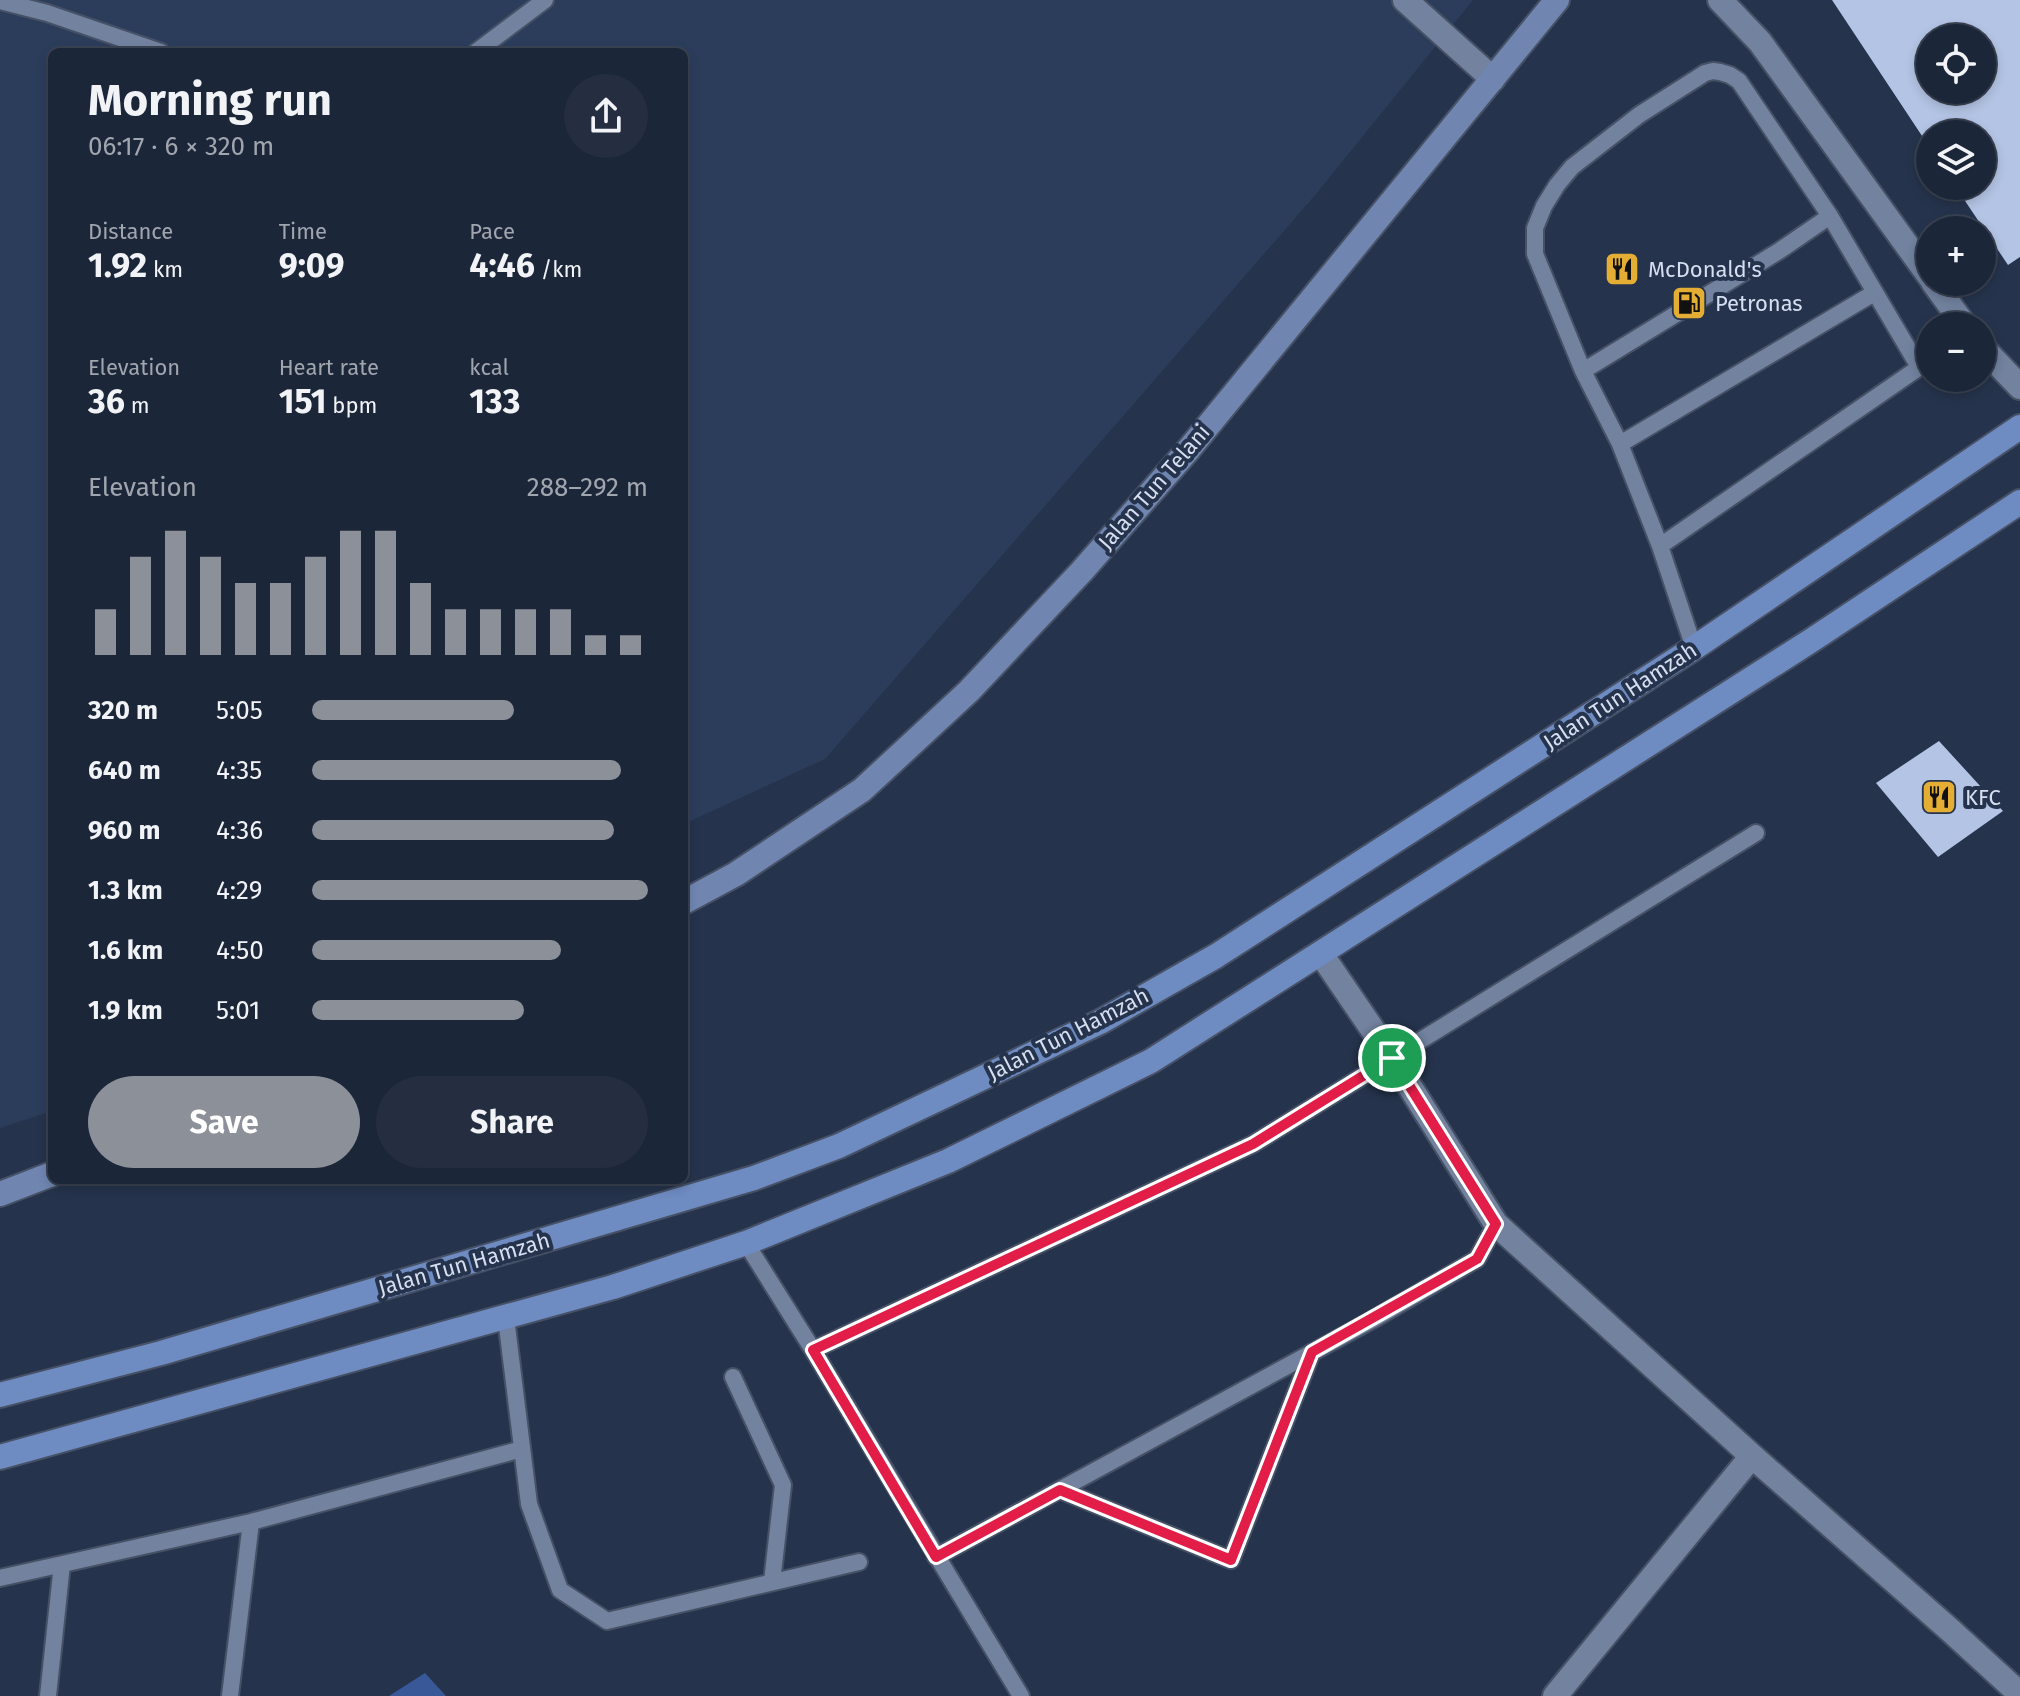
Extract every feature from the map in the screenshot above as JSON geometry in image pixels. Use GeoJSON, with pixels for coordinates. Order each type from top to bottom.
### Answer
{"type":"FeatureCollection","features":[{"type":"Feature","properties":{"kind":"main road","name":"Jalan Tun Hamzah"},"geometry":{"type":"LineString","coordinates":[[0,1395],[161,1353],[754,1178],[839,1146],[1100,1022],[1216,956],[1694,648],[2020,427]]}},
{"type":"Feature","properties":{"kind":"main road"},"geometry":{"type":"LineString","coordinates":[[0,1457],[613,1287],[746,1243],[948,1161],[1151,1061],[1812,640],[2020,502]]}},
{"type":"Feature","properties":{"kind":"main road"},"geometry":{"type":"LineString","coordinates":[[0,1383],[161,1353]]}},
{"type":"Feature","properties":{"kind":"street"},"geometry":{"type":"LineString","coordinates":[[1405,0],[1493,79]]}},
{"type":"Feature","properties":{"kind":"street","name":"Jalan Tun Telani"},"geometry":{"type":"LineString","coordinates":[[688,900],[736,874],[862,790],[969,691],[1082,571],[1189,449],[1557,0]]}},
{"type":"Feature","properties":{"kind":"street"},"geometry":{"type":"LineString","coordinates":[[1720,0],[1760,42],[1916,258]]}},
{"type":"Feature","properties":{"kind":"street"},"geometry":{"type":"LineString","coordinates":[[1996,362],[2020,387]]}},
{"type":"Feature","properties":{"kind":"street"},"geometry":{"type":"LineString","coordinates":[[1321,954],[1392,1058],[1496,1224],[2020,1694]]}},
{"type":"Feature","properties":{"kind":"street"},"geometry":{"type":"LineString","coordinates":[[0,1194],[48,1176]]}},
{"type":"Feature","properties":{"kind":"street"},"geometry":{"type":"LineString","coordinates":[[1555,1696],[1752,1456]]}},
{"type":"Feature","properties":{"kind":"lane"},"geometry":{"type":"LineString","coordinates":[[481,48],[545,0]]}},
{"type":"Feature","properties":{"kind":"lane"},"geometry":{"type":"LineString","coordinates":[[0,1],[47,13],[149,48]]}},
{"type":"Feature","properties":{"kind":"lane"},"geometry":{"type":"LineString","coordinates":[[1694,648],[1660,546],[1620,444],[1583,371],[1535,254],[1535,228],[1557,185],[1572,167],[1673,93],[1705,73],[1713,71],[1730,75],[1739,81],[1830,216],[1874,293],[1916,352]]}},
{"type":"Feature","properties":{"kind":"lane"},"geometry":{"type":"LineString","coordinates":[[1583,371],[1779,251],[1830,216]]}},
{"type":"Feature","properties":{"kind":"lane"},"geometry":{"type":"LineString","coordinates":[[1620,444],[1874,293]]}},
{"type":"Feature","properties":{"kind":"lane"},"geometry":{"type":"LineString","coordinates":[[1660,546],[1916,369]]}},
{"type":"Feature","properties":{"kind":"lane"},"geometry":{"type":"LineString","coordinates":[[813,1350],[1253,1144],[1756,833]]}},
{"type":"Feature","properties":{"kind":"lane"},"geometry":{"type":"LineString","coordinates":[[936,1557],[1477,1259],[1496,1224]]}},
{"type":"Feature","properties":{"kind":"lane"},"geometry":{"type":"LineString","coordinates":[[746,1243],[1021,1696]]}},
{"type":"Feature","properties":{"kind":"lane"},"geometry":{"type":"LineString","coordinates":[[506,1318],[529,1504],[560,1590],[607,1621],[859,1562]]}},
{"type":"Feature","properties":{"kind":"lane"},"geometry":{"type":"LineString","coordinates":[[1060,1490],[1231,1560],[1312,1352]]}},
{"type":"Feature","properties":{"kind":"lane"},"geometry":{"type":"LineString","coordinates":[[733,1377],[783,1485],[772,1582]]}},
{"type":"Feature","properties":{"kind":"lane"},"geometry":{"type":"LineString","coordinates":[[0,1578],[251,1522],[522,1449]]}},
{"type":"Feature","properties":{"kind":"lane"},"geometry":{"type":"LineString","coordinates":[[230,1696],[251,1522]]}},
{"type":"Feature","properties":{"kind":"lane"},"geometry":{"type":"LineString","coordinates":[[48,1696],[62,1564]]}},
{"type":"Feature","properties":{"kind":"shaded area"},"geometry":{"type":"Polygon","coordinates":[[[0,0],[1473,0],[1316,194],[825,759],[688,822],[688,48],[48,48],[48,1112],[0,1128],[0,0]]]}},
{"type":"Feature","properties":{"kind":"shaded area"},"geometry":{"type":"Polygon","coordinates":[[[425,1673],[446,1696],[389,1696],[425,1673]]]}},
{"type":"Feature","properties":{"kind":"building"},"geometry":{"type":"Polygon","coordinates":[[[1832,0],[2020,0],[2020,257],[2008,265],[1996,247],[1996,216],[1975,216],[1964,200],[1996,200],[1996,120],[1916,120],[1916,127],[1832,0]]]}},
{"type":"Feature","properties":{"kind":"building","name":"KFC"},"geometry":{"type":"Polygon","coordinates":[[[1939,741],[2003,811],[1938,857],[1876,783],[1939,741]]]}},
{"type":"Feature","properties":{"kind":"place","name":"McDonald's"},"geometry":{"type":"Point","coordinates":[1622,269]}},
{"type":"Feature","properties":{"kind":"place","name":"Petronas"},"geometry":{"type":"Point","coordinates":[1689,303]}},
{"type":"Feature","properties":{"kind":"place","name":"KFC"},"geometry":{"type":"Point","coordinates":[1939,797]}},
{"type":"Feature","properties":{"kind":"route"},"geometry":{"type":"LineString","coordinates":[[1392,1058],[1496,1224],[1477,1259],[1312,1352],[1231,1560],[1060,1490],[936,1557],[813,1350],[1253,1144],[1392,1058]]}}]}
